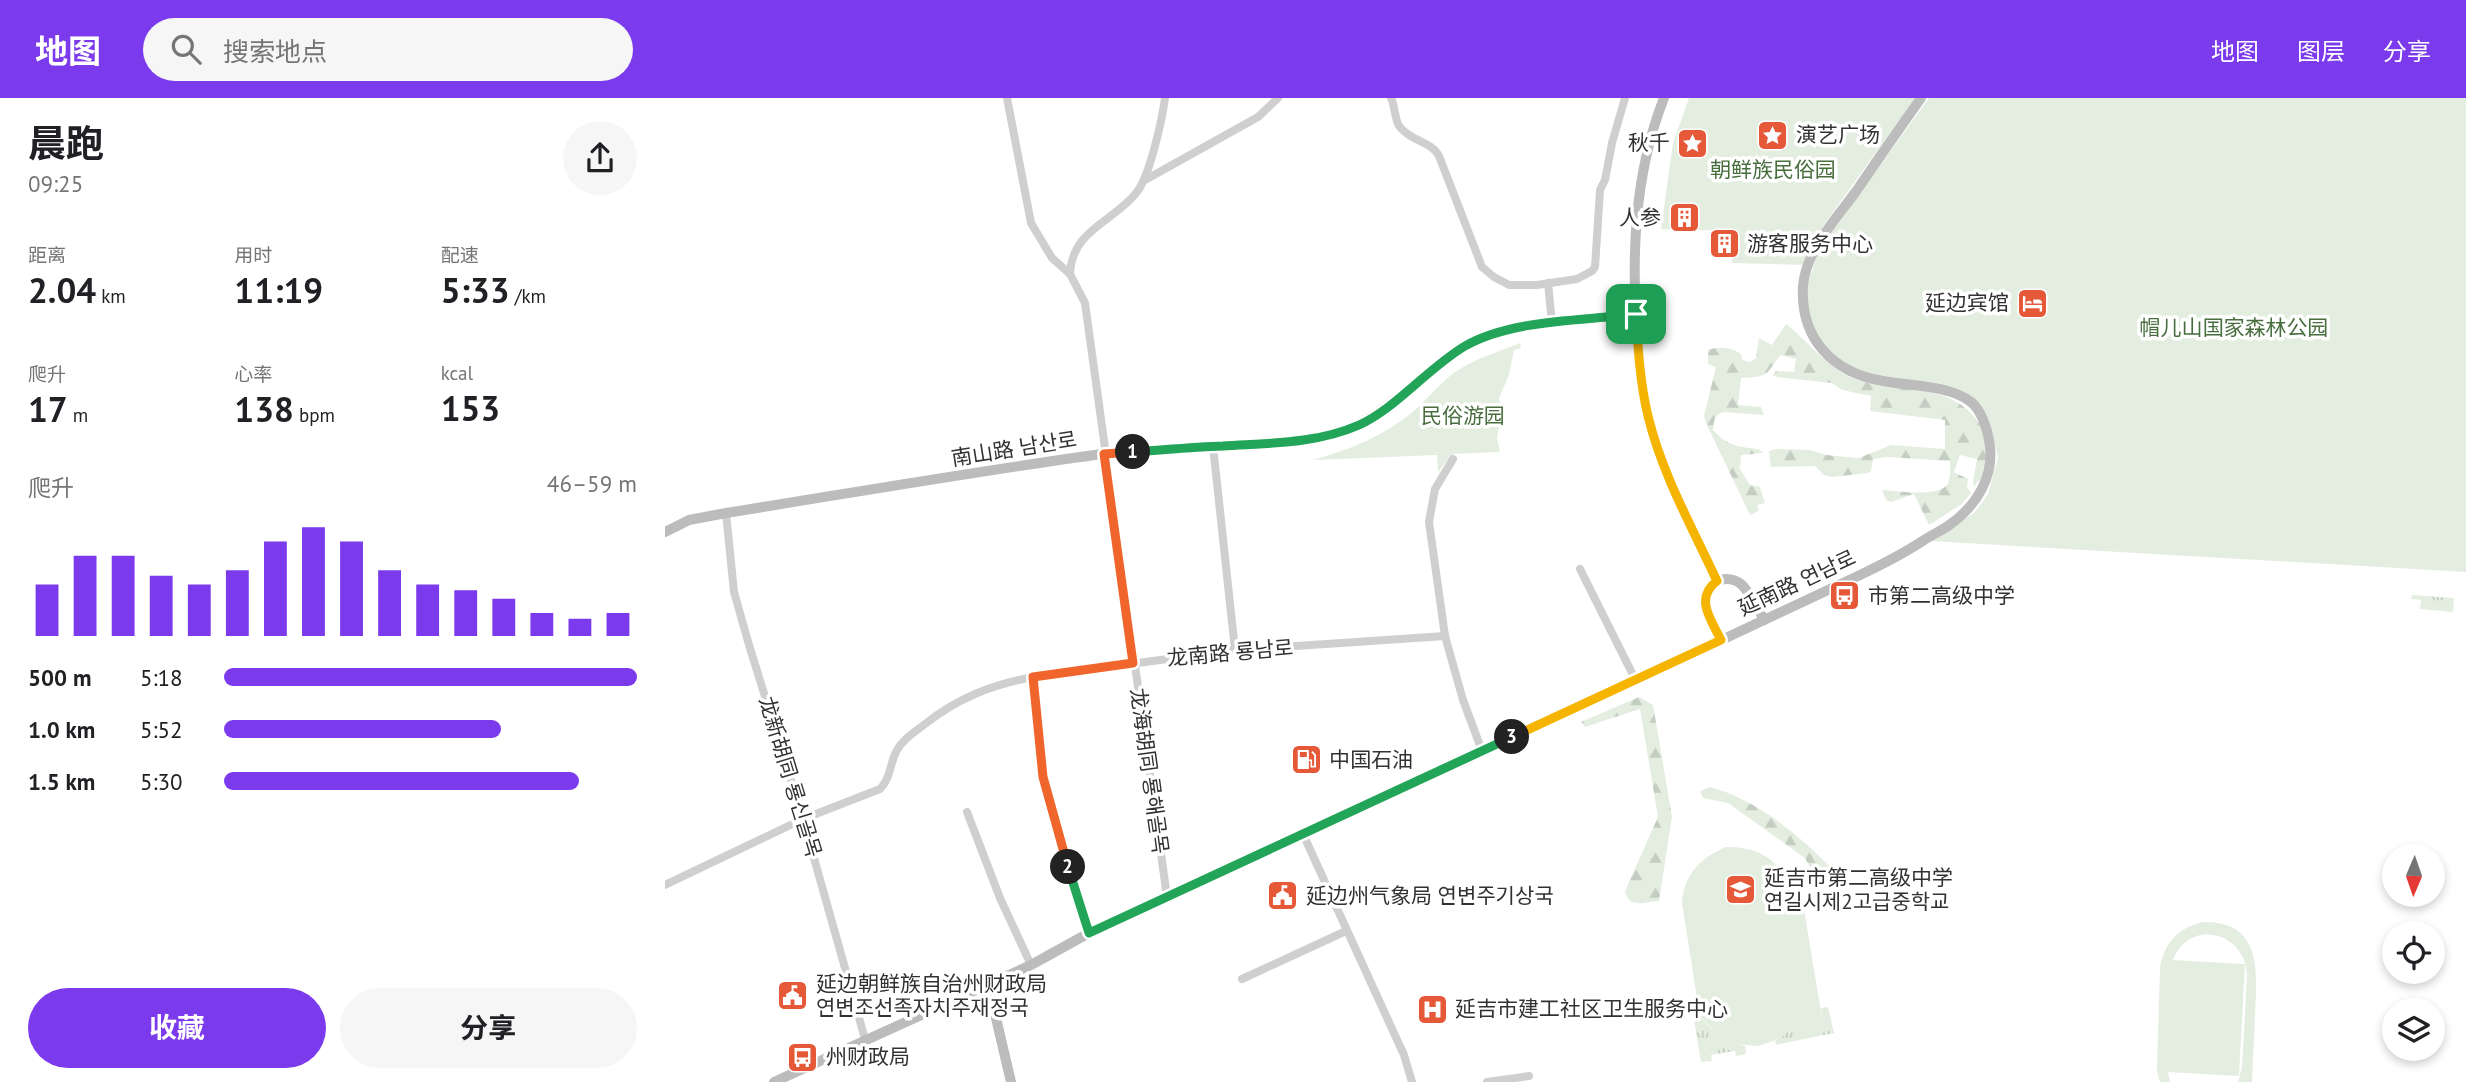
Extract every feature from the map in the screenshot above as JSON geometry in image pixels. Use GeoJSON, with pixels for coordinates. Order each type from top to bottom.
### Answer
{"type":"FeatureCollection","features":[{"type":"Feature","properties":{"kind":"main road"},"geometry":{"type":"LineString","coordinates":[[1664,98],[1649,141],[1641,182],[1635,254],[1641,381],[1653,433],[1666,470],[1717,581]]}},
{"type":"Feature","properties":{"kind":"main road","name":"延南路 연남로"},"geometry":{"type":"LineString","coordinates":[[775,1082],[1031,965],[1089,933],[1764,620],[1908,551],[1961,516],[1980,493],[1990,467],[1991,450],[1982,417],[1971,402],[1935,388],[1867,378],[1848,370],[1828,357],[1809,331],[1804,310],[1803,287],[1809,262],[1817,247],[1921,98]]}},
{"type":"Feature","properties":{"kind":"main road","name":"南山路 남산로"},"geometry":{"type":"LineString","coordinates":[[665,532],[689,520],[726,513],[1104,454],[1326,436],[1359,425],[1383,411],[1430,370],[1478,340],[1515,329],[1636,314]]}},
{"type":"Feature","properties":{"kind":"main road"},"geometry":{"type":"LineString","coordinates":[[1721,640],[1704,605],[1707,591],[1717,581],[1730,579],[1742,585],[1764,620]]}},
{"type":"Feature","properties":{"kind":"main road"},"geometry":{"type":"LineString","coordinates":[[988,984],[1011,1082]]}},
{"type":"Feature","properties":{"kind":"street"},"geometry":{"type":"LineString","coordinates":[[1007,98],[1031,223],[1052,258],[1070,274]]}},
{"type":"Feature","properties":{"kind":"street"},"geometry":{"type":"LineString","coordinates":[[1070,274],[1072,258],[1089,231],[1135,195],[1145,180],[1165,98]]}},
{"type":"Feature","properties":{"kind":"street"},"geometry":{"type":"LineString","coordinates":[[1145,180],[1258,117],[1278,98]]}},
{"type":"Feature","properties":{"kind":"street"},"geometry":{"type":"LineString","coordinates":[[1391,98],[1400,126],[1416,140],[1437,151],[1482,267],[1509,285],[1537,285],[1577,279],[1595,267],[1600,190],[1605,180],[1625,98]]}},
{"type":"Feature","properties":{"kind":"street"},"geometry":{"type":"LineString","coordinates":[[1052,258],[1068,257],[1079,246]]}},
{"type":"Feature","properties":{"kind":"street","name":"龙海胡同 룡해골목"},"geometry":{"type":"LineString","coordinates":[[1070,274],[1085,303],[1167,897]]}},
{"type":"Feature","properties":{"kind":"street"},"geometry":{"type":"LineString","coordinates":[[1548,283],[1552,323]]}},
{"type":"Feature","properties":{"kind":"street"},"geometry":{"type":"LineString","coordinates":[[1213,446],[1235,650]]}},
{"type":"Feature","properties":{"kind":"street"},"geometry":{"type":"LineString","coordinates":[[1453,459],[1435,489],[1429,522],[1445,636],[1463,700],[1482,751]]}},
{"type":"Feature","properties":{"kind":"street","name":"龙新胡同 룡신골목"},"geometry":{"type":"LineString","coordinates":[[726,513],[734,592],[803,819],[865,1039]]}},
{"type":"Feature","properties":{"kind":"street"},"geometry":{"type":"LineString","coordinates":[[1580,569],[1635,679]]}},
{"type":"Feature","properties":{"kind":"street","name":"龙南路 룡남로"},"geometry":{"type":"LineString","coordinates":[[665,885],[803,819],[880,789],[886,783],[897,750],[906,738],[960,700],[1000,683],[1235,650],[1445,636]]}},
{"type":"Feature","properties":{"kind":"street"},"geometry":{"type":"LineString","coordinates":[[1033,677],[1047,797],[1089,933]]}},
{"type":"Feature","properties":{"kind":"street"},"geometry":{"type":"LineString","coordinates":[[967,812],[1000,898],[1031,965]]}},
{"type":"Feature","properties":{"kind":"street"},"geometry":{"type":"LineString","coordinates":[[1303,834],[1404,1055],[1412,1082]]}},
{"type":"Feature","properties":{"kind":"street"},"geometry":{"type":"LineString","coordinates":[[1242,979],[1346,931]]}},
{"type":"Feature","properties":{"kind":"street"},"geometry":{"type":"LineString","coordinates":[[1487,1082],[1529,1076]]}},
{"type":"Feature","properties":{"kind":"green space","name":"朝鲜族民俗园"},"geometry":{"type":"Polygon","coordinates":[[[1689,98],[1915,98],[1823,226],[1806,265],[1732,263],[1733,231],[1661,229],[1673,143],[1689,98]]]}},
{"type":"Feature","properties":{"kind":"green space","name":"帽儿山国家森林公园"},"geometry":{"type":"Polygon","coordinates":[[[1929,98],[2466,98],[2466,572],[1930,541],[1974,513],[1988,494],[1998,457],[1991,429],[1964,396],[1864,372],[1840,361],[1822,347],[1809,324],[1807,285],[1820,248],[1929,98]]]}},
{"type":"Feature","properties":{"kind":"green space"},"geometry":{"type":"Polygon","coordinates":[[[1786,324],[1825,361],[1852,378],[1937,394],[1967,409],[1982,428],[1988,452],[1983,480],[1978,481],[1974,487],[1977,459],[1960,455],[1954,472],[1968,479],[1967,487],[1971,493],[1962,504],[1929,525],[1914,494],[1891,502],[1886,500],[1882,490],[1937,491],[1944,488],[1949,481],[1950,461],[1888,457],[1873,459],[1871,471],[1868,473],[1832,477],[1824,475],[1815,466],[1771,467],[1769,451],[1776,449],[1810,450],[1826,455],[1859,458],[1891,445],[1945,449],[1945,420],[1870,411],[1871,396],[1842,390],[1832,383],[1776,377],[1773,375],[1776,371],[1794,372],[1796,359],[1781,355],[1766,374],[1741,378],[1738,405],[1761,407],[1764,415],[1724,412],[1716,416],[1714,424],[1713,430],[1728,443],[1759,449],[1763,453],[1741,455],[1740,469],[1750,485],[1760,487],[1765,503],[1757,505],[1759,511],[1750,515],[1704,416],[1716,367],[1708,364],[1708,350],[1730,349],[1741,354],[1742,360],[1750,362],[1756,358],[1759,338],[1772,345],[1786,324]]]}},
{"type":"Feature","properties":{"kind":"green space","name":"民俗游园"},"geometry":{"type":"Polygon","coordinates":[[[1520,343],[1521,348],[1514,350],[1509,375],[1499,398],[1501,412],[1497,438],[1500,452],[1452,454],[1438,472],[1437,455],[1313,460],[1379,434],[1404,419],[1462,367],[1520,343]]]}},
{"type":"Feature","properties":{"kind":"green space"},"geometry":{"type":"Polygon","coordinates":[[[2412,595],[2454,598],[2453,612],[2420,609],[2421,600],[2411,599],[2412,595]]]}},
{"type":"Feature","properties":{"kind":"green space"},"geometry":{"type":"Polygon","coordinates":[[[1639,697],[1653,705],[1672,817],[1659,901],[1638,903],[1630,900],[1625,891],[1658,817],[1640,709],[1585,727],[1581,722],[1639,697]]]}},
{"type":"Feature","properties":{"kind":"green space"},"geometry":{"type":"Polygon","coordinates":[[[1710,787],[1767,813],[1816,853],[1845,882],[1832,887],[1812,871],[1805,858],[1728,803],[1703,798],[1700,791],[1710,787]]]}},
{"type":"Feature","properties":{"kind":"green space"},"geometry":{"type":"Polygon","coordinates":[[[1726,847],[1757,852],[1781,870],[1791,870],[1793,879],[1799,879],[1822,1018],[1798,1024],[1779,1039],[1758,1046],[1734,1044],[1720,1037],[1700,1017],[1682,903],[1683,893],[1695,868],[1708,856],[1726,847]]]}},
{"type":"Feature","properties":{"kind":"green space"},"geometry":{"type":"Polygon","coordinates":[[[2203,922],[2223,924],[2237,930],[2252,952],[2256,983],[2252,1082],[2238,1082],[2242,1067],[2247,976],[2245,965],[2239,1076],[2168,1072],[2170,1082],[2160,1082],[2157,1071],[2162,958],[2174,937],[2186,928],[2203,922]],[[2216,935],[2191,938],[2173,960],[2245,964],[2237,949],[2216,935]]]}},
{"type":"Feature","properties":{"kind":"green space"},"geometry":{"type":"Polygon","coordinates":[[[1828,1007],[1834,1033],[1776,1045],[1775,1041],[1798,1024],[1822,1018],[1821,1008],[1828,1007]]]}},
{"type":"Feature","properties":{"kind":"green space"},"geometry":{"type":"Polygon","coordinates":[[[1702,1019],[1721,1036],[1745,1046],[1746,1054],[1736,1056],[1735,1051],[1711,1055],[1712,1061],[1701,1062],[1694,1020],[1702,1019]]]}},
{"type":"Feature","properties":{"kind":"place","name":"演艺广场"},"geometry":{"type":"Point","coordinates":[1773,135]}},
{"type":"Feature","properties":{"kind":"place","name":"秋千"},"geometry":{"type":"Point","coordinates":[1693,143]}},
{"type":"Feature","properties":{"kind":"place","name":"人参"},"geometry":{"type":"Point","coordinates":[1684,218]}},
{"type":"Feature","properties":{"kind":"place","name":"游客服务中心"},"geometry":{"type":"Point","coordinates":[1724,244]}},
{"type":"Feature","properties":{"kind":"place","name":"延边宾馆"},"geometry":{"type":"Point","coordinates":[2032,303]}},
{"type":"Feature","properties":{"kind":"place","name":"市第二高级中学"},"geometry":{"type":"Point","coordinates":[1845,596]}},
{"type":"Feature","properties":{"kind":"place","name":"中国石油"},"geometry":{"type":"Point","coordinates":[1306,760]}},
{"type":"Feature","properties":{"kind":"place","name":"延吉市第二高级中学 연길시제2고급중학교"},"geometry":{"type":"Point","coordinates":[1741,890]}},
{"type":"Feature","properties":{"kind":"place","name":"延边州气象局 연변주기상국"},"geometry":{"type":"Point","coordinates":[1283,896]}},
{"type":"Feature","properties":{"kind":"place","name":"延边朝鲜族自治州财政局 연변조선족자치주재정국"},"geometry":{"type":"Point","coordinates":[793,996]}},
{"type":"Feature","properties":{"kind":"place","name":"延吉市建工社区卫生服务中心"},"geometry":{"type":"Point","coordinates":[1432,1009]}},
{"type":"Feature","properties":{"kind":"place","name":"州财政局"},"geometry":{"type":"Point","coordinates":[803,1057]}},
{"type":"Feature","properties":{"kind":"route"},"geometry":{"type":"LineString","coordinates":[[1636,314],[1641,381],[1647,414],[1666,470],[1717,581],[1707,591],[1704,605],[1721,640],[1089,933],[1047,797],[1033,677],[1133,663],[1104,454],[1285,443],[1326,436],[1359,425],[1383,411],[1430,370],[1478,340],[1527,327],[1636,314]]}}]}
